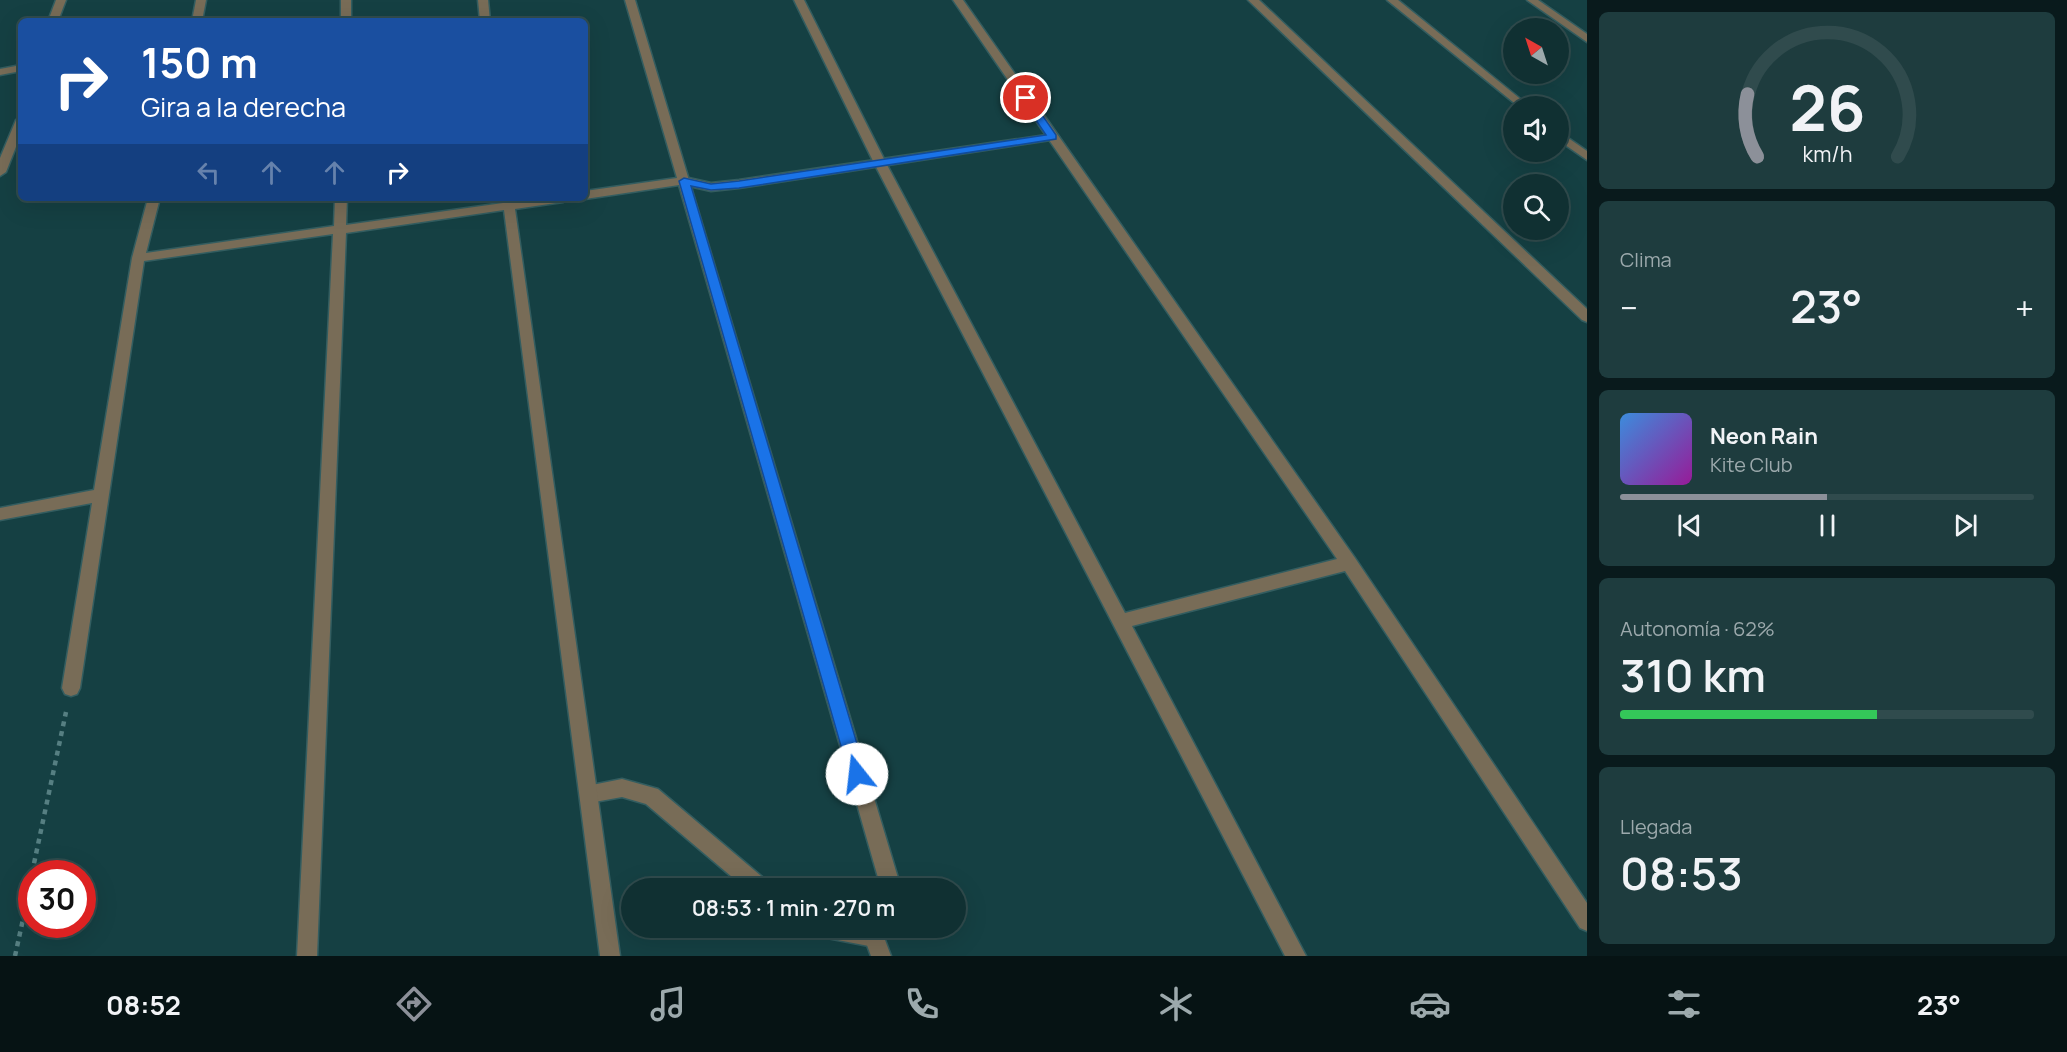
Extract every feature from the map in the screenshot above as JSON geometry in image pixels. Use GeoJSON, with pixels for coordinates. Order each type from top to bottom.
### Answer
{"type":"FeatureCollection","features":[{"type":"Feature","properties":{"kind":"street"},"geometry":{"type":"LineString","coordinates":[[54,18],[61,0]]}},
{"type":"Feature","properties":{"kind":"street"},"geometry":{"type":"LineString","coordinates":[[198,18],[201,0]]}},
{"type":"Feature","properties":{"kind":"street"},"geometry":{"type":"LineString","coordinates":[[346,0],[346,18]]}},
{"type":"Feature","properties":{"kind":"street"},"geometry":{"type":"LineString","coordinates":[[483,0],[485,18]]}},
{"type":"Feature","properties":{"kind":"street"},"geometry":{"type":"LineString","coordinates":[[630,0],[888,878]]}},
{"type":"Feature","properties":{"kind":"street"},"geometry":{"type":"LineString","coordinates":[[800,0],[880,163],[1296,956]]}},
{"type":"Feature","properties":{"kind":"street"},"geometry":{"type":"LineString","coordinates":[[958,0],[1349,563],[1587,921]]}},
{"type":"Feature","properties":{"kind":"street"},"geometry":{"type":"LineString","coordinates":[[1253,0],[1587,317]]}},
{"type":"Feature","properties":{"kind":"street"},"geometry":{"type":"LineString","coordinates":[[1392,0],[1512,96]]}},
{"type":"Feature","properties":{"kind":"street"},"geometry":{"type":"LineString","coordinates":[[1532,0],[1587,39]]}},
{"type":"Feature","properties":{"kind":"street"},"geometry":{"type":"LineString","coordinates":[[0,72],[18,69]]}},
{"type":"Feature","properties":{"kind":"street"},"geometry":{"type":"LineString","coordinates":[[0,172],[18,127]]}},
{"type":"Feature","properties":{"kind":"street"},"geometry":{"type":"LineString","coordinates":[[588,195],[684,181],[711,187],[739,184],[1053,137]]}},
{"type":"Feature","properties":{"kind":"street"},"geometry":{"type":"LineString","coordinates":[[1569,143],[1587,157]]}},
{"type":"Feature","properties":{"kind":"street"},"geometry":{"type":"LineString","coordinates":[[71,688],[138,258],[153,201]]}},
{"type":"Feature","properties":{"kind":"street"},"geometry":{"type":"LineString","coordinates":[[308,956],[341,201]]}},
{"type":"Feature","properties":{"kind":"street"},"geometry":{"type":"LineString","coordinates":[[138,258],[341,231],[508,202],[610,956]]}},
{"type":"Feature","properties":{"kind":"street"},"geometry":{"type":"LineString","coordinates":[[0,514],[101,495]]}},
{"type":"Feature","properties":{"kind":"street"},"geometry":{"type":"LineString","coordinates":[[1119,622],[1349,563]]}},
{"type":"Feature","properties":{"kind":"street"},"geometry":{"type":"LineString","coordinates":[[589,794],[622,788],[651,796],[748,878]]}},
{"type":"Feature","properties":{"kind":"path"},"geometry":{"type":"LineString","coordinates":[[35,860],[71,688]]}},
{"type":"Feature","properties":{"kind":"path"},"geometry":{"type":"LineString","coordinates":[[15,956],[19,938]]}},
{"type":"Feature","properties":{"kind":"route"},"geometry":{"type":"LineString","coordinates":[[857,774],[684,181],[711,187],[739,184],[1053,137],[1026,98]]}}]}
